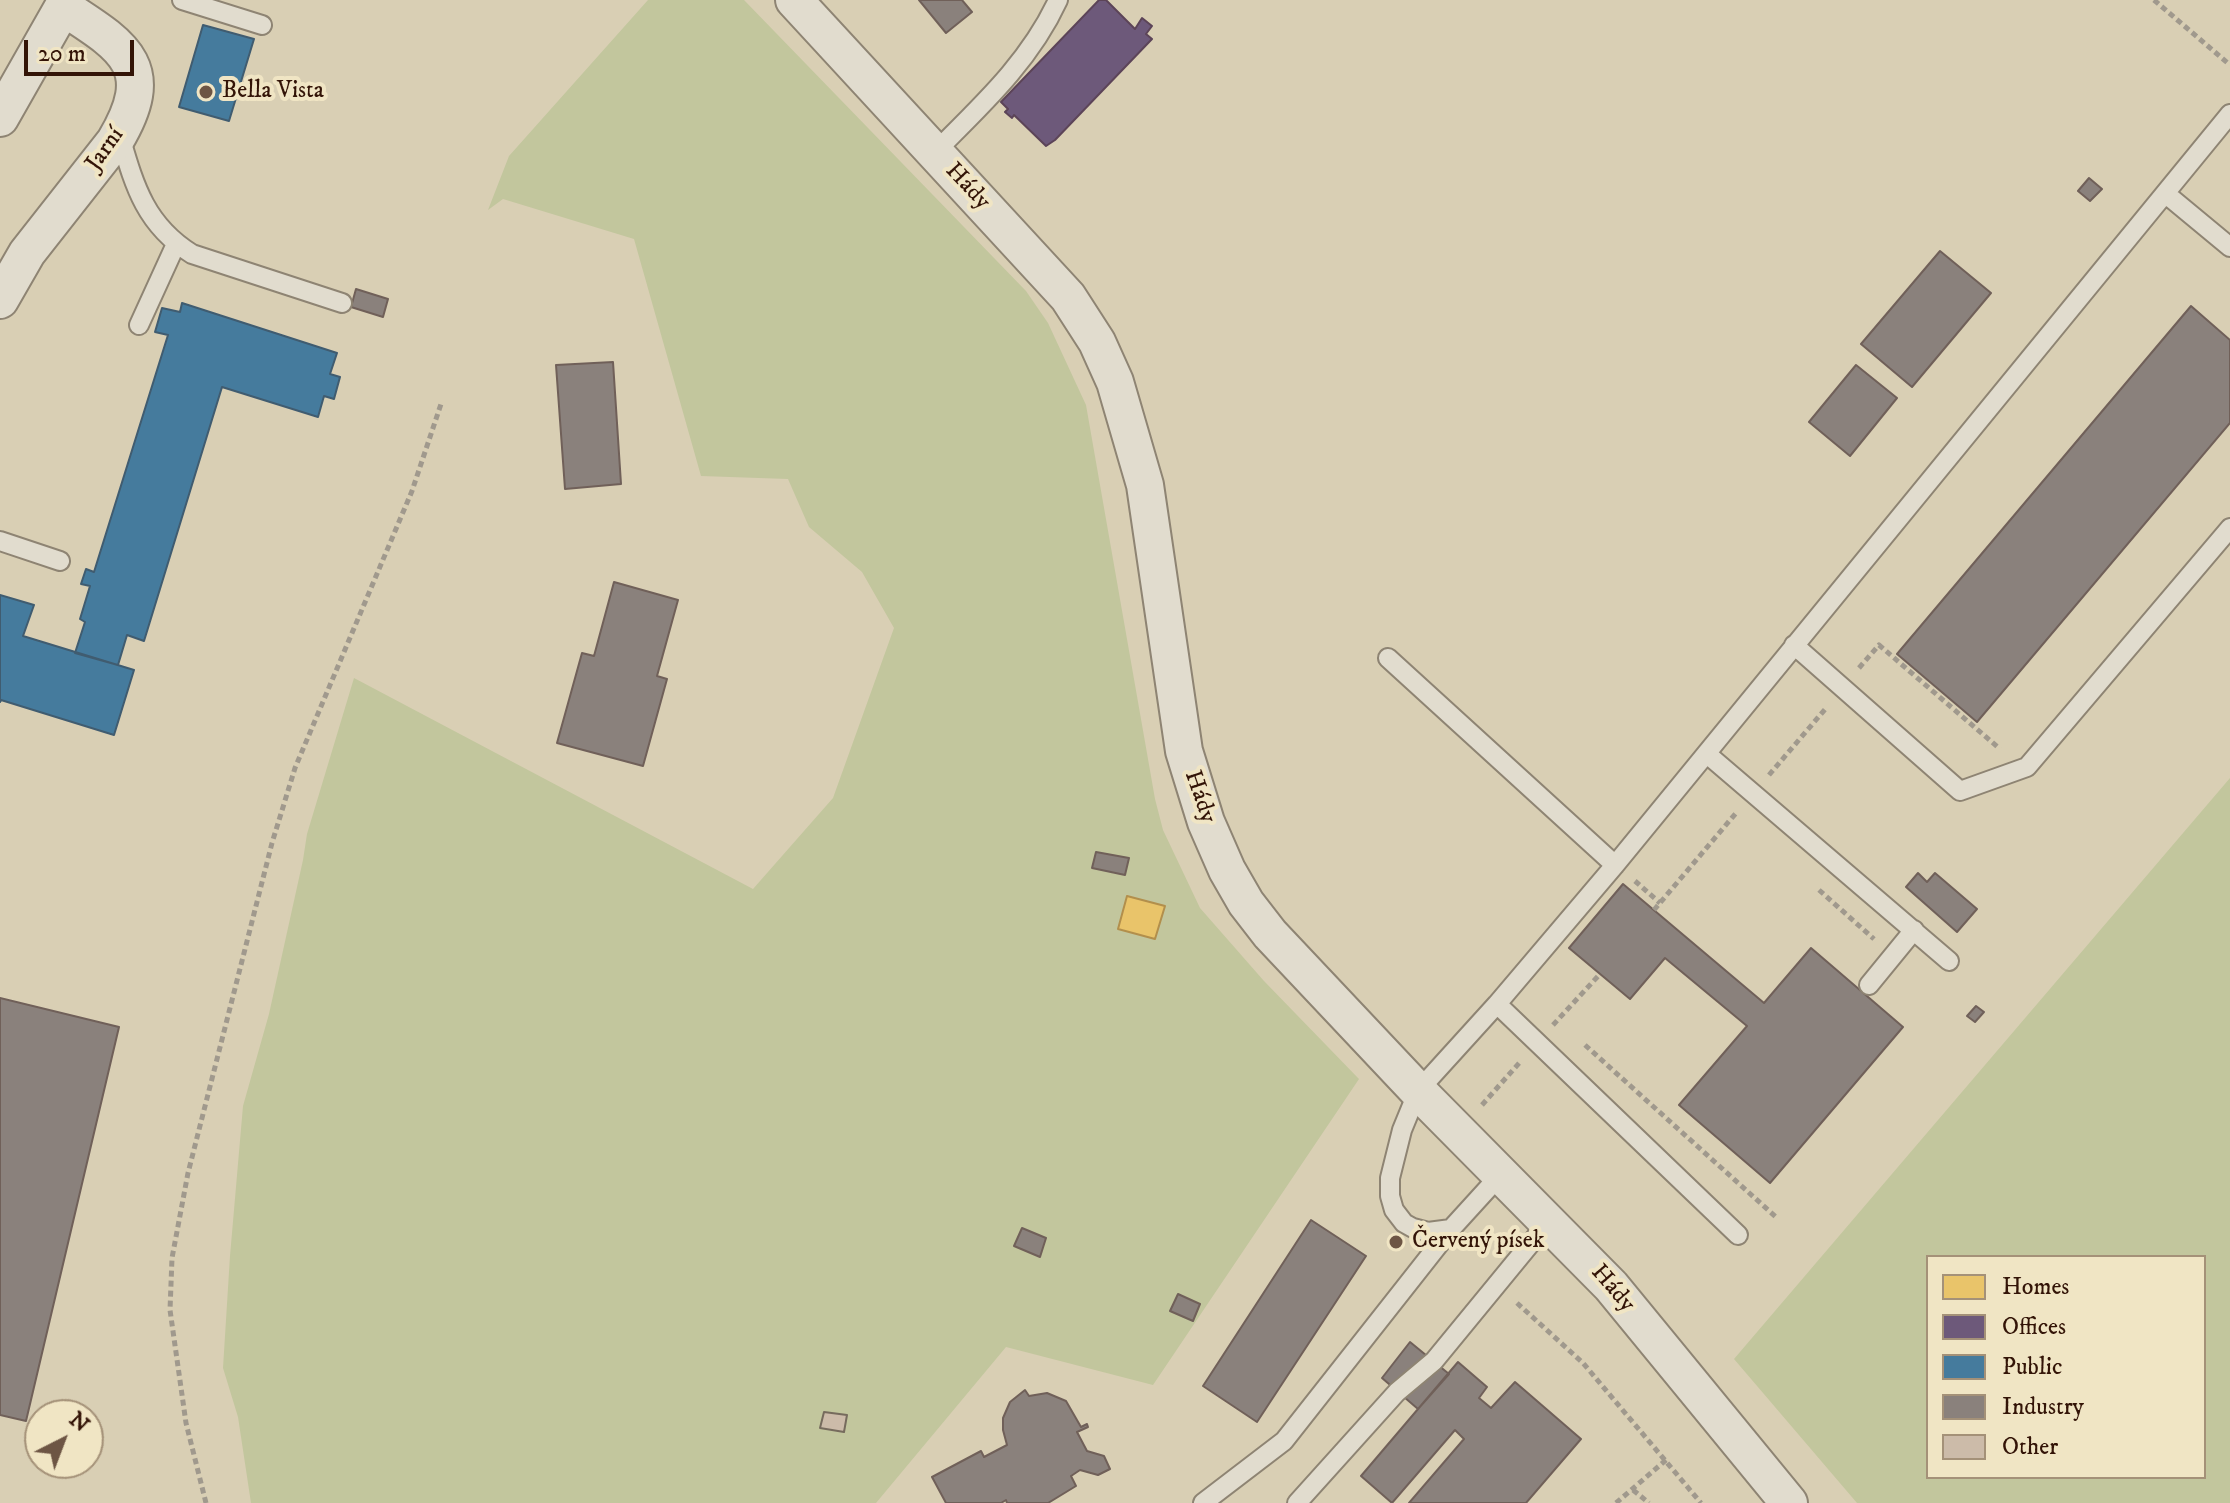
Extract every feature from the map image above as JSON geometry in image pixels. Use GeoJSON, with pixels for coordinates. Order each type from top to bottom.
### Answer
{"type":"FeatureCollection","features":[{"type":"Feature","properties":{"kind":"street","name":"Hády"},"geometry":{"type":"LineString","coordinates":[[794,0],[1068,297],[1097,342],[1115,382],[1145,485],[1184,751],[1206,822],[1227,870],[1246,903],[1270,934],[1418,1091],[1611,1286],[1789,1503]]}},
{"type":"Feature","properties":{"kind":"street"},"geometry":{"type":"LineString","coordinates":[[0,118],[65,4]]}},
{"type":"Feature","properties":{"kind":"street","name":"Jarní"},"geometry":{"type":"LineString","coordinates":[[0,300],[41,233],[119,133],[133,101],[133,68],[114,40],[65,4]]}},
{"type":"Feature","properties":{"kind":"lane"},"geometry":{"type":"LineString","coordinates":[[182,0],[262,25]]}},
{"type":"Feature","properties":{"kind":"lane"},"geometry":{"type":"LineString","coordinates":[[935,152],[1001,87],[1044,32],[1058,0]]}},
{"type":"Feature","properties":{"kind":"lane"},"geometry":{"type":"LineString","coordinates":[[1451,1229],[1428,1232],[1413,1228],[1404,1223],[1394,1210],[1390,1196],[1390,1178],[1402,1130],[1418,1091],[1615,865],[2230,114]]}},
{"type":"Feature","properties":{"kind":"lane"},"geometry":{"type":"LineString","coordinates":[[119,133],[140,196],[159,229],[176,244],[192,254],[342,303]]}},
{"type":"Feature","properties":{"kind":"lane"},"geometry":{"type":"LineString","coordinates":[[2166,194],[2230,247]]}},
{"type":"Feature","properties":{"kind":"lane"},"geometry":{"type":"LineString","coordinates":[[139,325],[176,244]]}},
{"type":"Feature","properties":{"kind":"lane"},"geometry":{"type":"LineString","coordinates":[[1794,645],[1960,791],[2027,767],[2230,528]]}},
{"type":"Feature","properties":{"kind":"lane"},"geometry":{"type":"LineString","coordinates":[[0,541],[60,561]]}},
{"type":"Feature","properties":{"kind":"lane"},"geometry":{"type":"LineString","coordinates":[[1388,658],[1615,865]]}},
{"type":"Feature","properties":{"kind":"lane"},"geometry":{"type":"LineString","coordinates":[[1707,754],[1949,961]]}},
{"type":"Feature","properties":{"kind":"lane"},"geometry":{"type":"LineString","coordinates":[[1869,985],[1914,930]]}},
{"type":"Feature","properties":{"kind":"lane"},"geometry":{"type":"LineString","coordinates":[[1497,1004],[1738,1235]]}},
{"type":"Feature","properties":{"kind":"lane"},"geometry":{"type":"LineString","coordinates":[[1203,1503],[1284,1441],[1451,1229],[1502,1173]]}},
{"type":"Feature","properties":{"kind":"lane"},"geometry":{"type":"LineString","coordinates":[[1297,1503],[1397,1392],[1434,1361],[1549,1221]]}},
{"type":"Feature","properties":{"kind":"path"},"geometry":{"type":"LineString","coordinates":[[2154,0],[2230,65]]}},
{"type":"Feature","properties":{"kind":"path"},"geometry":{"type":"LineString","coordinates":[[206,1503],[186,1423],[170,1310],[172,1258],[181,1204],[272,843],[295,768],[412,491],[441,404]]}},
{"type":"Feature","properties":{"kind":"path"},"geometry":{"type":"LineString","coordinates":[[1654,910],[1879,645],[2023,768]]}},
{"type":"Feature","properties":{"kind":"path"},"geometry":{"type":"LineString","coordinates":[[1557,1021],[1569,1031]]}},
{"type":"Feature","properties":{"kind":"path"},"geometry":{"type":"LineString","coordinates":[[1580,1041],[1777,1218]]}},
{"type":"Feature","properties":{"kind":"path"},"geometry":{"type":"LineString","coordinates":[[1495,1285],[1583,1363],[1701,1503]]}},
{"type":"Feature","properties":{"kind":"path"},"geometry":{"type":"LineString","coordinates":[[1616,1503],[1666,1460]]}},
{"type":"Feature","properties":{"kind":"path"},"geometry":{"type":"LineString","coordinates":[[1633,1490],[1649,1503]]}},
{"type":"Feature","properties":{"kind":"green space"},"geometry":{"type":"Polygon","coordinates":[[[648,0],[744,0],[1026,291],[1048,323],[1086,405],[1163,830],[1200,908],[1264,981],[1359,1079],[1153,1385],[1006,1347],[876,1503],[251,1503],[238,1417],[223,1368],[243,1106],[269,1014],[307,834],[354,678],[753,889],[833,798],[894,628],[862,572],[809,527],[788,479],[701,476],[634,239],[503,199],[488,210],[509,156],[648,0]]]}},
{"type":"Feature","properties":{"kind":"green space"},"geometry":{"type":"Polygon","coordinates":[[[2230,778],[2230,1503],[1857,1503],[1734,1359],[2230,778]]]}},
{"type":"Feature","properties":{"kind":"building: Homes"},"geometry":{"type":"Polygon","coordinates":[[[1127,896],[1165,906],[1155,939],[1118,929],[1127,896]]]}},
{"type":"Feature","properties":{"kind":"building: Offices"},"geometry":{"type":"Polygon","coordinates":[[[1099,0],[1106,0],[1135,29],[1142,18],[1152,26],[1146,34],[1152,39],[1046,146],[1014,115],[1012,118],[1005,112],[1008,109],[1001,102],[1099,0]]]}},
{"type":"Feature","properties":{"kind":"building: Public"},"geometry":{"type":"Polygon","coordinates":[[[203,25],[254,39],[229,121],[179,107],[203,25]]]}},
{"type":"Feature","properties":{"kind":"building: Public"},"geometry":{"type":"Polygon","coordinates":[[[182,303],[337,353],[330,374],[340,377],[334,399],[324,396],[318,417],[222,387],[144,641],[127,635],[118,665],[75,653],[85,622],[80,619],[90,586],[81,584],[86,569],[94,572],[168,335],[155,332],[162,308],[180,312],[182,303]]]}},
{"type":"Feature","properties":{"kind":"building: Public"},"geometry":{"type":"Polygon","coordinates":[[[0,595],[34,605],[23,636],[134,670],[114,735],[0,702],[0,595]]]}},
{"type":"Feature","properties":{"kind":"building: Industry"},"geometry":{"type":"Polygon","coordinates":[[[919,0],[962,0],[972,12],[946,33],[919,0]]]}},
{"type":"Feature","properties":{"kind":"building: Industry"},"geometry":{"type":"Polygon","coordinates":[[[2089,178],[2102,189],[2090,201],[2078,191],[2089,178]]]}},
{"type":"Feature","properties":{"kind":"building: Industry"},"geometry":{"type":"Polygon","coordinates":[[[1940,251],[1991,293],[1912,387],[1861,344],[1940,251]]]}},
{"type":"Feature","properties":{"kind":"building: Industry"},"geometry":{"type":"Polygon","coordinates":[[[356,289],[388,299],[383,317],[351,307],[356,289]]]}},
{"type":"Feature","properties":{"kind":"building: Industry"},"geometry":{"type":"Polygon","coordinates":[[[2191,306],[2230,340],[2230,423],[1977,722],[1897,654],[2191,306]]]}},
{"type":"Feature","properties":{"kind":"building: Industry"},"geometry":{"type":"Polygon","coordinates":[[[613,362],[621,484],[565,489],[556,365],[613,362]]]}},
{"type":"Feature","properties":{"kind":"building: Industry"},"geometry":{"type":"Polygon","coordinates":[[[1856,365],[1897,398],[1850,456],[1809,422],[1856,365]]]}},
{"type":"Feature","properties":{"kind":"building: Industry"},"geometry":{"type":"Polygon","coordinates":[[[614,582],[678,600],[657,676],[667,679],[643,766],[557,743],[582,653],[594,656],[614,582]]]}},
{"type":"Feature","properties":{"kind":"building: Industry"},"geometry":{"type":"Polygon","coordinates":[[[1096,852],[1129,858],[1125,875],[1092,868],[1096,852]]]}},
{"type":"Feature","properties":{"kind":"building: Industry"},"geometry":{"type":"Polygon","coordinates":[[[1918,873],[1927,882],[1935,873],[1977,909],[1957,932],[1906,887],[1918,873]]]}},
{"type":"Feature","properties":{"kind":"building: Industry"},"geometry":{"type":"Polygon","coordinates":[[[1623,884],[1764,1003],[1811,948],[1903,1027],[1770,1183],[1679,1105],[1747,1026],[1665,958],[1630,999],[1569,948],[1623,884]]]}},
{"type":"Feature","properties":{"kind":"building: Industry"},"geometry":{"type":"Polygon","coordinates":[[[0,998],[119,1027],[31,1399],[24,1399],[24,1421],[0,1415],[0,998]]]}},
{"type":"Feature","properties":{"kind":"building: Industry"},"geometry":{"type":"Polygon","coordinates":[[[1976,1006],[1984,1012],[1975,1022],[1967,1016],[1976,1006]]]}},
{"type":"Feature","properties":{"kind":"building: Industry"},"geometry":{"type":"Polygon","coordinates":[[[1311,1220],[1366,1256],[1257,1422],[1203,1386],[1311,1220]]]}},
{"type":"Feature","properties":{"kind":"building: Industry"},"geometry":{"type":"Polygon","coordinates":[[[1022,1228],[1046,1238],[1040,1257],[1014,1246],[1022,1228]]]}},
{"type":"Feature","properties":{"kind":"building: Industry"},"geometry":{"type":"Polygon","coordinates":[[[1178,1294],[1200,1304],[1193,1321],[1170,1311],[1178,1294]]]}},
{"type":"Feature","properties":{"kind":"building: Industry"},"geometry":{"type":"Polygon","coordinates":[[[1410,1342],[1449,1374],[1418,1409],[1382,1378],[1410,1342]]]}},
{"type":"Feature","properties":{"kind":"building: Industry"},"geometry":{"type":"Polygon","coordinates":[[[1458,1362],[1487,1387],[1479,1398],[1491,1408],[1515,1382],[1581,1439],[1526,1503],[1409,1503],[1464,1439],[1455,1430],[1392,1503],[1361,1476],[1458,1362]]]}},
{"type":"Feature","properties":{"kind":"building: Industry"},"geometry":{"type":"Polygon","coordinates":[[[1025,1390],[1029,1396],[1047,1393],[1066,1401],[1081,1427],[1087,1424],[1088,1427],[1077,1432],[1087,1451],[1104,1456],[1110,1469],[1098,1475],[1080,1470],[1071,1476],[1076,1486],[1048,1503],[1007,1503],[1006,1500],[1001,1503],[946,1503],[932,1477],[981,1451],[984,1457],[1007,1445],[1003,1418],[1010,1402],[1025,1390]]]}},
{"type":"Feature","properties":{"kind":"building: Other"},"geometry":{"type":"Polygon","coordinates":[[[824,1412],[847,1415],[844,1432],[820,1428],[824,1412]]]}},
{"type":"Feature","properties":{"kind":"place","name":"Bella Vista"},"geometry":{"type":"Point","coordinates":[206,92]}},
{"type":"Feature","properties":{"kind":"place","name":"Červený písek"},"geometry":{"type":"Point","coordinates":[1396,1242]}}]}
